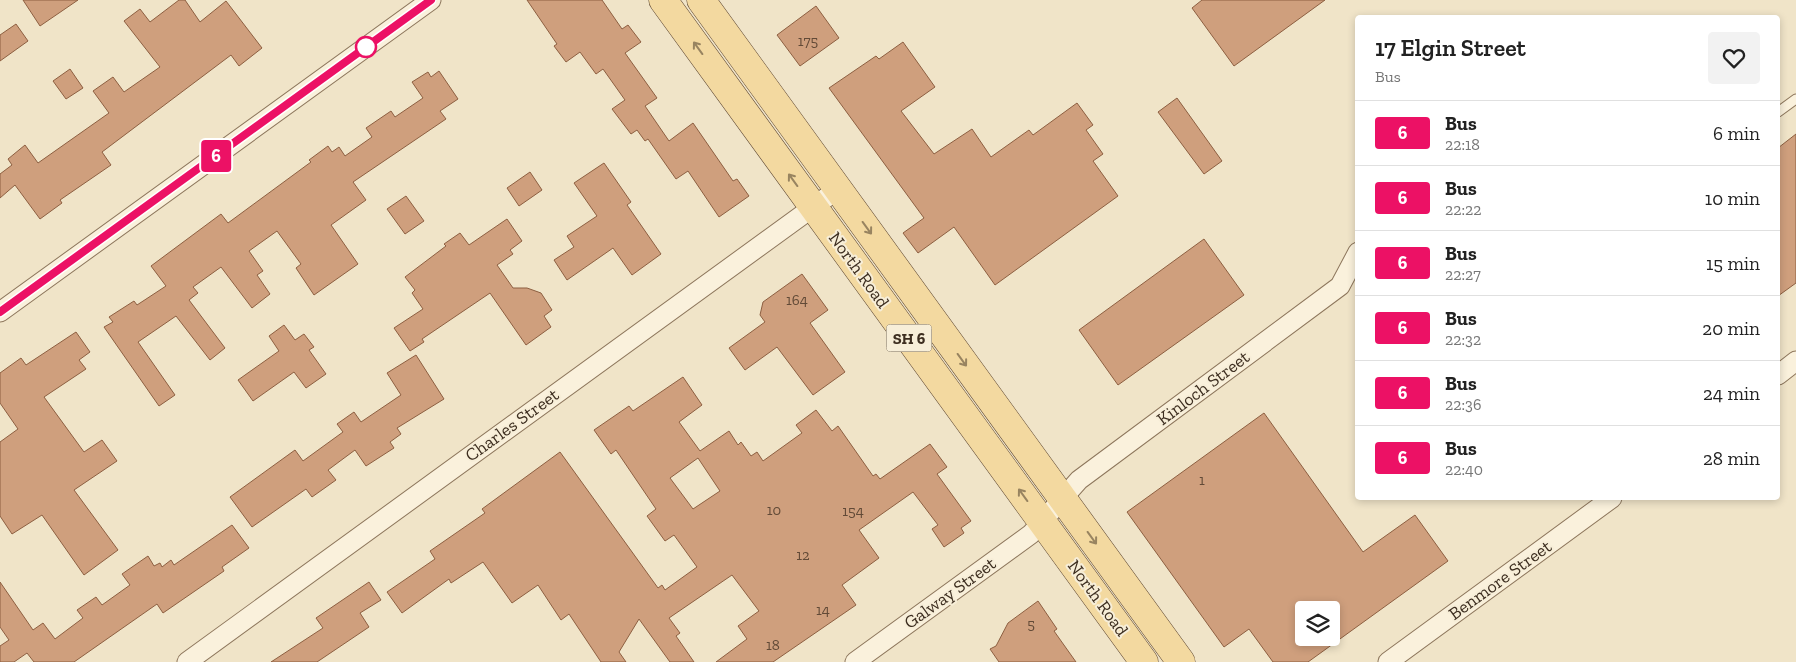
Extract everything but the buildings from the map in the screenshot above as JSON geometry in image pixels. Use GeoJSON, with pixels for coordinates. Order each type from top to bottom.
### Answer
{"type":"FeatureCollection","features":[{"type":"Feature","properties":{"kind":"main road","name":"North Road"},"geometry":{"type":"LineString","coordinates":[[663,0],[1144,662]]}},
{"type":"Feature","properties":{"kind":"main road","name":"North Road"},"geometry":{"type":"LineString","coordinates":[[701,0],[1182,662]]}},
{"type":"Feature","properties":{"kind":"street"},"geometry":{"type":"LineString","coordinates":[[0,312],[432,0]]}},
{"type":"Feature","properties":{"kind":"street","name":"Charles Street"},"geometry":{"type":"LineString","coordinates":[[187,662],[838,189]]}},
{"type":"Feature","properties":{"kind":"street","name":"Kinloch Street"},"geometry":{"type":"LineString","coordinates":[[1042,522],[1079,480],[1340,286],[1355,258]]}},
{"type":"Feature","properties":{"kind":"street"},"geometry":{"type":"LineString","coordinates":[[1780,373],[1796,361]]}},
{"type":"Feature","properties":{"kind":"street","name":"Benmore Street"},"geometry":{"type":"LineString","coordinates":[[1388,662],[1609,500]]}},
{"type":"Feature","properties":{"kind":"street","name":"Galway Street"},"geometry":{"type":"LineString","coordinates":[[855,662],[1025,538],[1042,522]]}},
{"type":"Feature","properties":{"kind":"lane"},"geometry":{"type":"LineString","coordinates":[[1780,111],[1796,99]]}},
{"type":"Feature","properties":{"kind":"bus line","name":"6"},"geometry":{"type":"LineString","coordinates":[[0,312],[431,0]]}}]}
